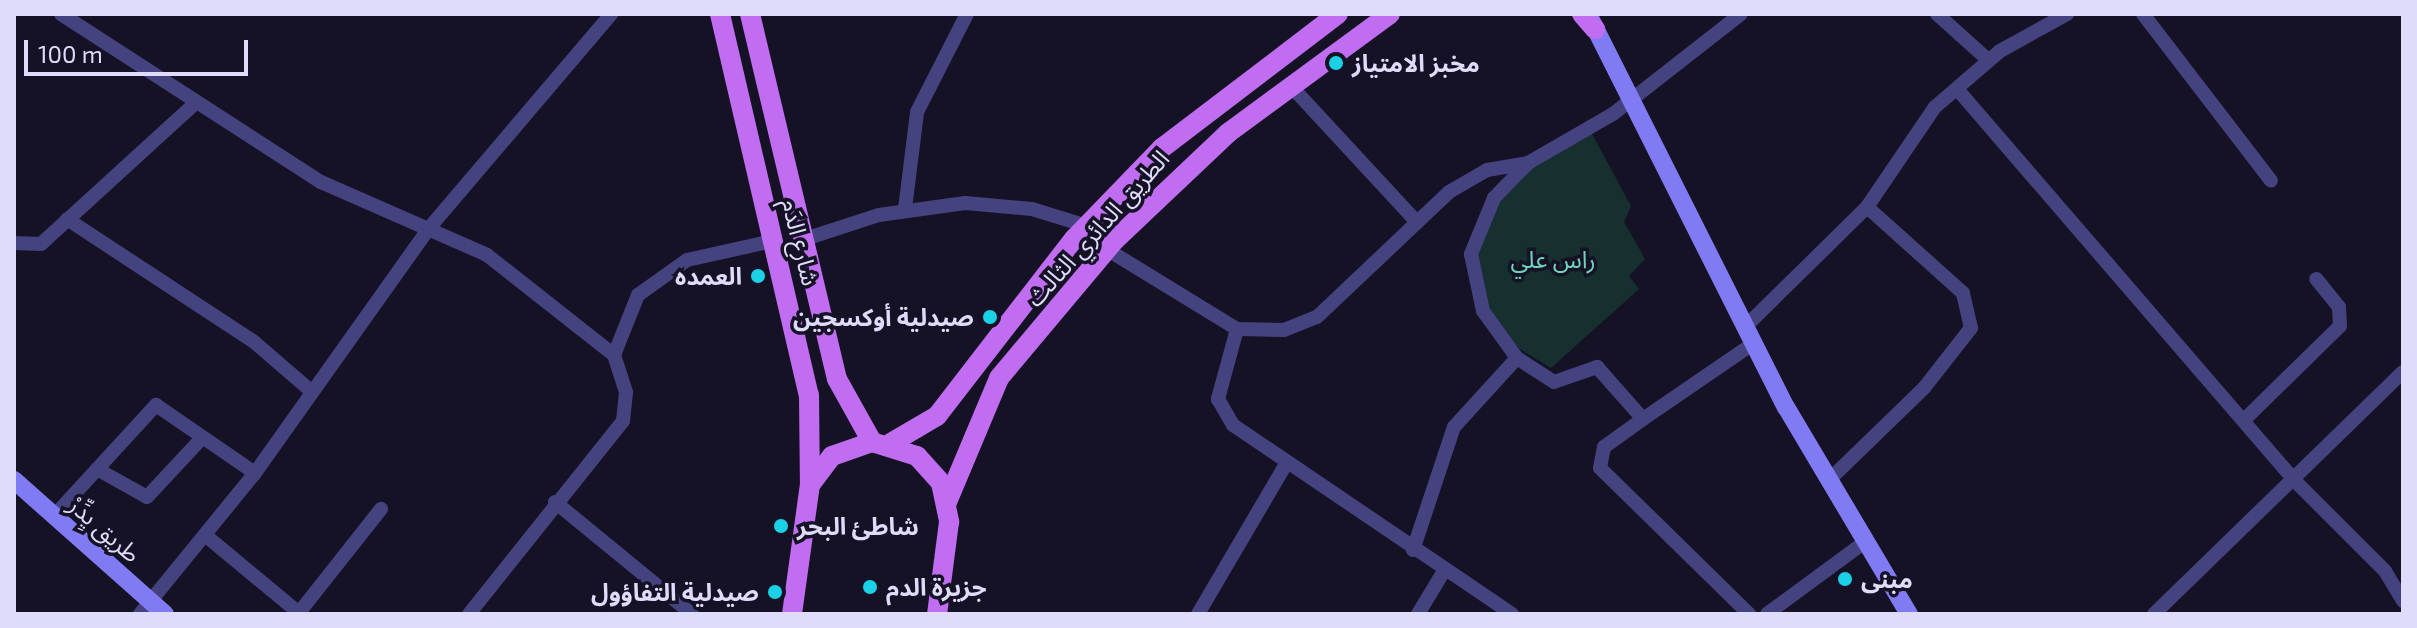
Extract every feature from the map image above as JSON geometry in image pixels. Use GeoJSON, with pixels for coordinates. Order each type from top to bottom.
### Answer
{"type":"FeatureCollection","features":[{"type":"Feature","properties":{"kind":"main road","name":"شارع الدَم"},"geometry":{"type":"LineString","coordinates":[[720,14],[809,395],[810,485],[792,614]]}},
{"type":"Feature","properties":{"kind":"main road","name":"شارع الدَم"},"geometry":{"type":"LineString","coordinates":[[750,14],[837,379],[882,442]]}},
{"type":"Feature","properties":{"kind":"main road","name":"الطريق الدائري الثالث"},"geometry":{"type":"LineString","coordinates":[[810,485],[832,456],[882,442],[937,416],[1087,226],[1162,148],[1338,14]]}},
{"type":"Feature","properties":{"kind":"main road","name":"الطريق الدائري الثالث"},"geometry":{"type":"LineString","coordinates":[[947,502],[999,378],[1168,182],[1383,16]]}},
{"type":"Feature","properties":{"kind":"main road"},"geometry":{"type":"LineString","coordinates":[[882,442],[931,468],[947,502],[937,614]]}},
{"type":"Feature","properties":{"kind":"street"},"geometry":{"type":"LineString","coordinates":[[61,14],[193,105],[321,182],[430,227],[487,255],[614,355]]}},
{"type":"Feature","properties":{"kind":"street"},"geometry":{"type":"LineString","coordinates":[[152,610],[205,535],[255,473],[430,227],[611,14]]}},
{"type":"Feature","properties":{"kind":"street"},"geometry":{"type":"LineString","coordinates":[[905,209],[917,112],[967,14]]}},
{"type":"Feature","properties":{"kind":"street"},"geometry":{"type":"LineString","coordinates":[[1643,419],[1597,367],[1554,382],[1517,358],[1483,311],[1471,254],[1494,198],[1528,163],[1634,99],[1741,14]]}},
{"type":"Feature","properties":{"kind":"street"},"geometry":{"type":"LineString","coordinates":[[1937,14],[1988,60]]}},
{"type":"Feature","properties":{"kind":"street"},"geometry":{"type":"LineString","coordinates":[[1746,326],[1867,207],[1927,117],[1988,60],[2067,14]]}},
{"type":"Feature","properties":{"kind":"street"},"geometry":{"type":"LineString","coordinates":[[2143,14],[2271,181]]}},
{"type":"Feature","properties":{"kind":"street"},"geometry":{"type":"LineString","coordinates":[[1596,18],[1754,343],[1828,481],[1909,614]]}},
{"type":"Feature","properties":{"kind":"street"},"geometry":{"type":"LineString","coordinates":[[1290,85],[1417,222]]}},
{"type":"Feature","properties":{"kind":"street"},"geometry":{"type":"LineString","coordinates":[[1958,90],[2295,481],[2385,571],[2403,600]]}},
{"type":"Feature","properties":{"kind":"street"},"geometry":{"type":"LineString","coordinates":[[14,243],[32,248],[193,105]]}},
{"type":"Feature","properties":{"kind":"street"},"geometry":{"type":"LineString","coordinates":[[1108,250],[1237,329],[1284,330],[1317,317],[1417,222],[1470,178],[1528,163]]}},
{"type":"Feature","properties":{"kind":"street"},"geometry":{"type":"LineString","coordinates":[[805,239],[905,209],[999,203],[1087,226]]}},
{"type":"Feature","properties":{"kind":"street"},"geometry":{"type":"LineString","coordinates":[[1828,481],[1924,388],[1971,328],[1963,293],[1867,207]]}},
{"type":"Feature","properties":{"kind":"street"},"geometry":{"type":"LineString","coordinates":[[67,219],[242,334],[311,391]]}},
{"type":"Feature","properties":{"kind":"street"},"geometry":{"type":"LineString","coordinates":[[469,614],[555,502],[623,421],[626,392],[614,355],[625,314],[648,282],[687,260],[773,241]]}},
{"type":"Feature","properties":{"kind":"street"},"geometry":{"type":"LineString","coordinates":[[2244,420],[2340,326],[2339,307],[2316,279]]}},
{"type":"Feature","properties":{"kind":"street"},"geometry":{"type":"LineString","coordinates":[[1237,329],[1219,407],[1285,466],[1512,614]]}},
{"type":"Feature","properties":{"kind":"street"},"geometry":{"type":"LineString","coordinates":[[1749,614],[1732,609],[1600,468],[1604,447],[1754,343]]}},
{"type":"Feature","properties":{"kind":"street"},"geometry":{"type":"LineString","coordinates":[[1413,550],[1454,427],[1517,358]]}},
{"type":"Feature","properties":{"kind":"street"},"geometry":{"type":"LineString","coordinates":[[2154,614],[2295,481],[2403,372]]}},
{"type":"Feature","properties":{"kind":"street"},"geometry":{"type":"LineString","coordinates":[[54,516],[156,405],[255,473]]}},
{"type":"Feature","properties":{"kind":"street"},"geometry":{"type":"LineString","coordinates":[[97,469],[147,497],[202,438]]}},
{"type":"Feature","properties":{"kind":"street"},"geometry":{"type":"LineString","coordinates":[[1198,614],[1285,466]]}},
{"type":"Feature","properties":{"kind":"street","name":"طريق يِدِّرْ"},"geometry":{"type":"LineString","coordinates":[[14,480],[152,610]]}},
{"type":"Feature","properties":{"kind":"street"},"geometry":{"type":"LineString","coordinates":[[555,502],[692,614]]}},
{"type":"Feature","properties":{"kind":"street"},"geometry":{"type":"LineString","coordinates":[[205,535],[299,613],[381,509]]}},
{"type":"Feature","properties":{"kind":"street"},"geometry":{"type":"LineString","coordinates":[[1767,614],[1866,541]]}},
{"type":"Feature","properties":{"kind":"street"},"geometry":{"type":"LineString","coordinates":[[1418,614],[1444,571]]}},
{"type":"Feature","properties":{"kind":"green space","name":"راس علي"},"geometry":{"type":"Polygon","coordinates":[[[1591,132],[1631,206],[1624,222],[1645,259],[1629,276],[1639,289],[1551,368],[1520,349],[1485,311],[1476,278],[1479,230],[1519,175],[1591,132]]]}},
{"type":"Feature","properties":{"kind":"place","name":"مخبز اﻻمتياز"},"geometry":{"type":"Point","coordinates":[1336,63]}},
{"type":"Feature","properties":{"kind":"place","name":"العمده"},"geometry":{"type":"Point","coordinates":[758,276]}},
{"type":"Feature","properties":{"kind":"place","name":"صيدلية أوكسجين"},"geometry":{"type":"Point","coordinates":[990,317]}},
{"type":"Feature","properties":{"kind":"place","name":"شاطئ البحر"},"geometry":{"type":"Point","coordinates":[781,526]}},
{"type":"Feature","properties":{"kind":"place","name":"مبنى"},"geometry":{"type":"Point","coordinates":[1845,579]}},
{"type":"Feature","properties":{"kind":"place","name":"جزيرة الدم"},"geometry":{"type":"Point","coordinates":[870,587]}},
{"type":"Feature","properties":{"kind":"place","name":"صيدلية التفاؤول"},"geometry":{"type":"Point","coordinates":[775,592]}}]}
